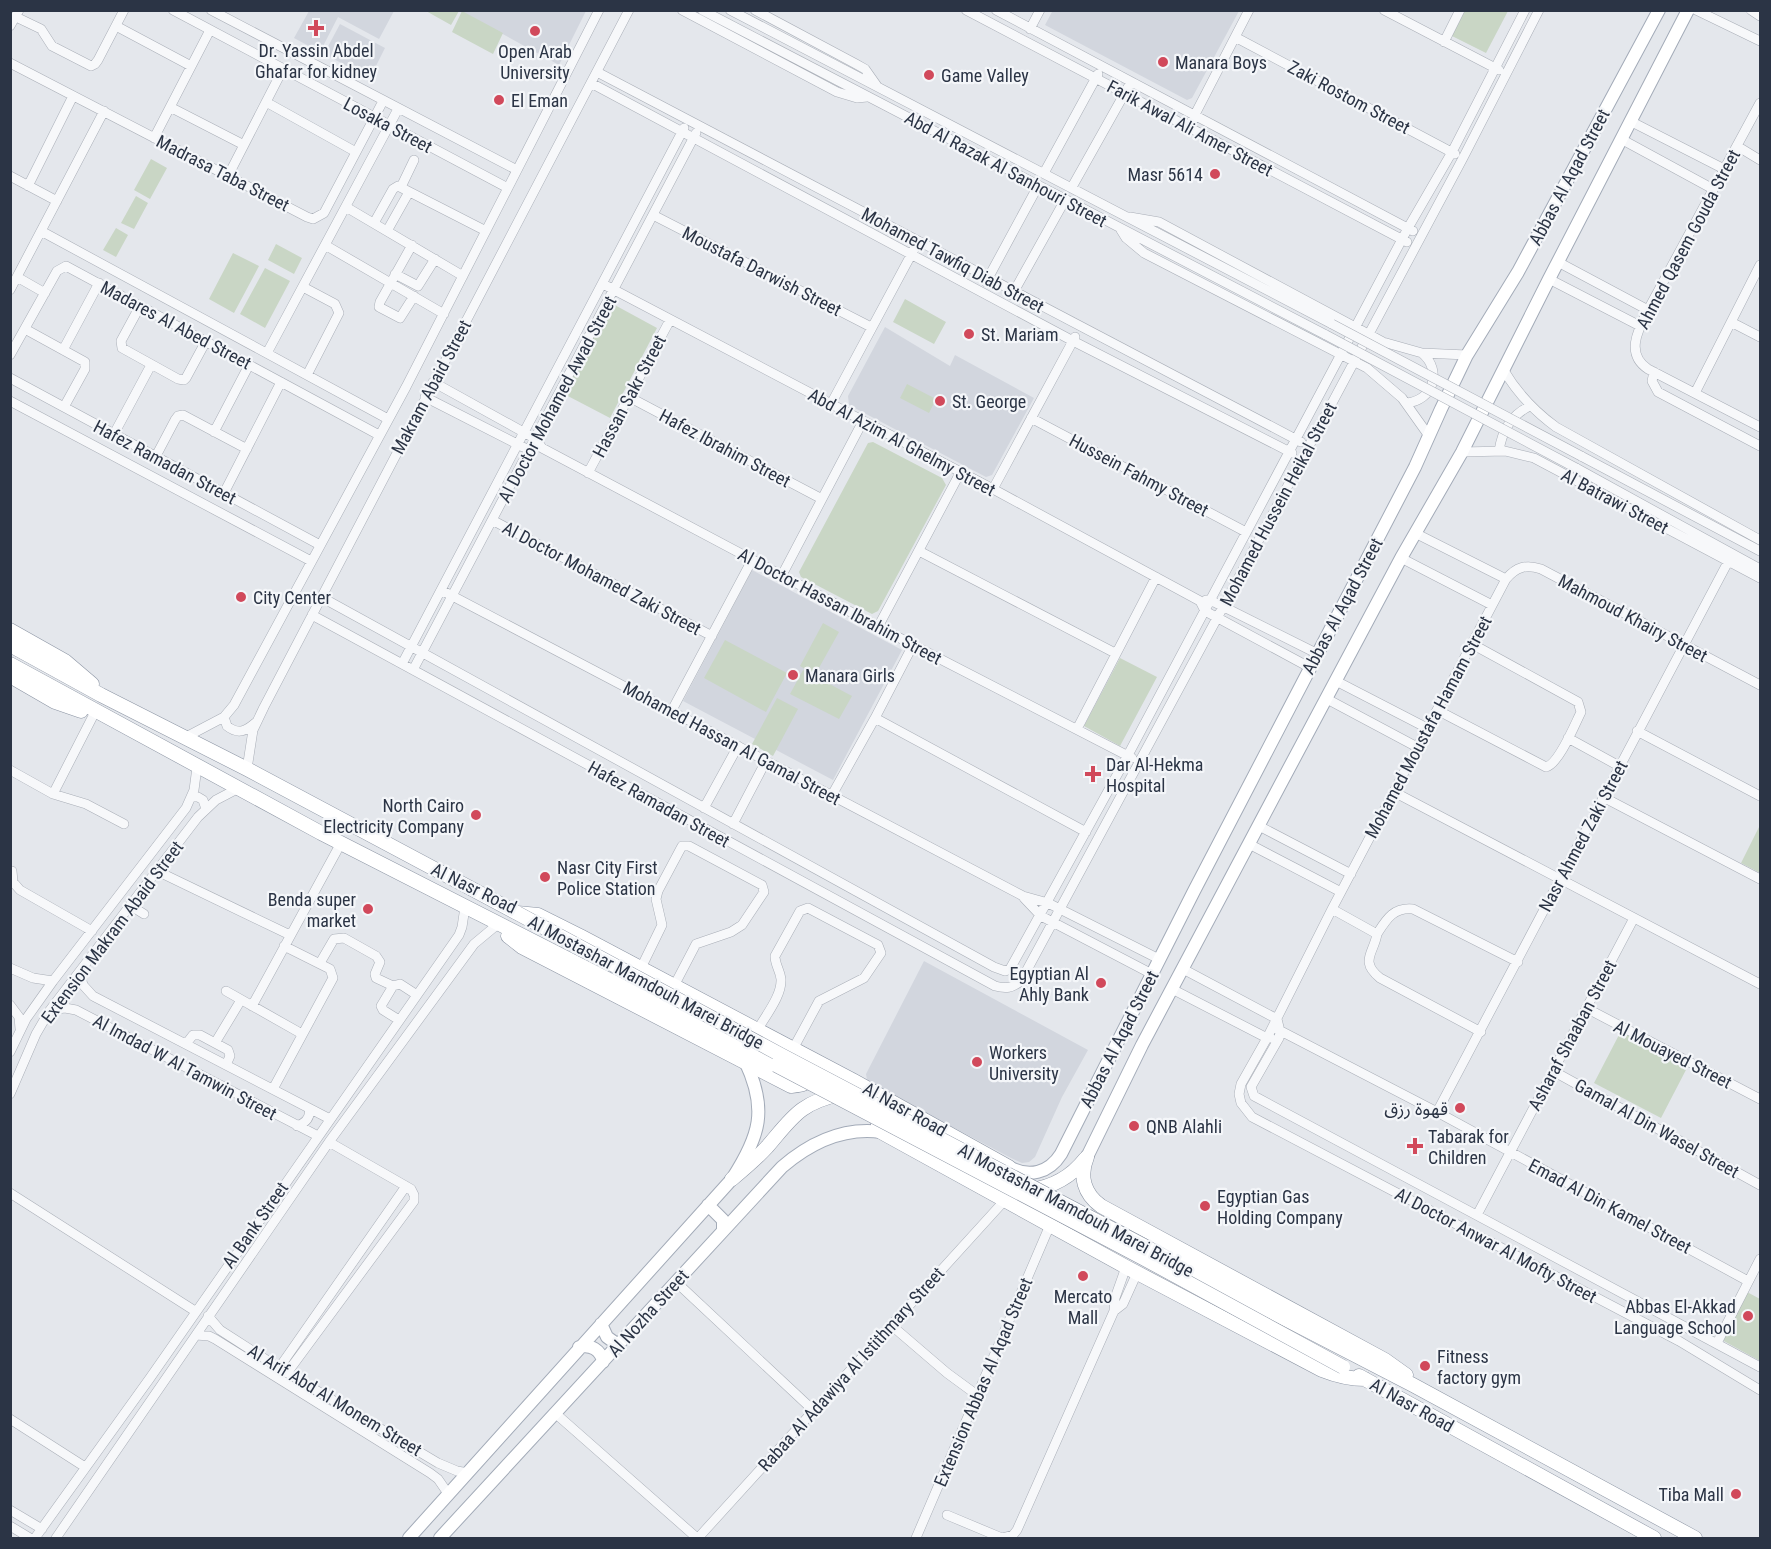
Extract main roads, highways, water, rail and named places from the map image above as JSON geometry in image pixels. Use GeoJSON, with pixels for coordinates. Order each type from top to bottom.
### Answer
{"type":"FeatureCollection","features":[{"type":"Feature","properties":{"kind":"highway","name":"Al Nasr Road"},"geometry":{"type":"LineString","coordinates":[[10,630],[65,661],[79,671],[101,695],[186,737],[517,913],[538,915],[641,968],[1009,1167]]}},
{"type":"Feature","properties":{"kind":"highway"},"geometry":{"type":"LineString","coordinates":[[10,645],[101,695]]}},
{"type":"Feature","properties":{"kind":"highway"},"geometry":{"type":"LineString","coordinates":[[10,664],[95,712]]}},
{"type":"Feature","properties":{"kind":"highway","name":"Al Nasr Road"},"geometry":{"type":"LineString","coordinates":[[10,676],[68,707],[95,712],[237,789],[500,925],[522,947],[791,1086],[803,1085],[811,1078],[814,1068],[810,1059]]}},
{"type":"Feature","properties":{"kind":"highway","name":"Al Mostashar Mamdouh Marei Bridge"},"geometry":{"type":"LineString","coordinates":[[517,913],[1013,1177],[1413,1385]]}},
{"type":"Feature","properties":{"kind":"highway","name":"Al Mostashar Mamdouh Marei Bridge"},"geometry":{"type":"LineString","coordinates":[[500,925],[787,1071],[1143,1258],[1365,1379]]}},
{"type":"Feature","properties":{"kind":"highway"},"geometry":{"type":"LineString","coordinates":[[732,1179],[766,1147],[793,1115],[813,1103],[830,1096],[854,1094],[878,1097],[896,1105]]}},
{"type":"Feature","properties":{"kind":"highway"},"geometry":{"type":"LineString","coordinates":[[881,1132],[878,1116],[883,1109],[896,1105]]}},
{"type":"Feature","properties":{"kind":"highway","name":"Al Nasr Road"},"geometry":{"type":"LineString","coordinates":[[881,1132],[1132,1270],[1322,1370],[1350,1379],[1365,1379],[1648,1537]]}},
{"type":"Feature","properties":{"kind":"highway","name":"Al Nasr Road"},"geometry":{"type":"LineString","coordinates":[[1087,1157],[1083,1170],[1084,1184],[1090,1197],[1101,1206],[1385,1359],[1396,1366],[1413,1385],[1695,1539]]}},
{"type":"Feature","properties":{"kind":"highway"},"geometry":{"type":"LineString","coordinates":[[969,1179],[1025,1190],[1034,1189],[1060,1180],[1075,1170],[1087,1157]]}},
{"type":"Feature","properties":{"kind":"highway"},"geometry":{"type":"LineString","coordinates":[[1090,1247],[1082,1232],[1083,1221],[1090,1211],[1101,1206]]}},
{"type":"Feature","properties":{"kind":"main road","name":"Abbas Al Aqad Street"},"geometry":{"type":"LineString","coordinates":[[1009,1167],[1021,1172],[1034,1173],[1047,1168],[1057,1160],[1316,653],[1415,467],[1467,355],[1518,272],[1659,10]]}},
{"type":"Feature","properties":{"kind":"main road","name":"Abbas Al Aqad Street"},"geometry":{"type":"LineString","coordinates":[[1087,1157],[1172,989],[1401,558],[1462,452],[1548,279],[1688,10]]}},
{"type":"Feature","properties":{"kind":"main road","name":"Al Nozha Street"},"geometry":{"type":"LineString","coordinates":[[409,1539],[732,1179],[750,1151],[758,1125],[755,1084],[745,1061]]}},
{"type":"Feature","properties":{"kind":"main road","name":"Al Nozha Street"},"geometry":{"type":"LineString","coordinates":[[440,1539],[675,1281],[783,1167],[801,1152],[819,1142],[860,1131],[881,1132]]}},
{"type":"Feature","properties":{"kind":"main road"},"geometry":{"type":"LineString","coordinates":[[708,1205],[723,1220],[723,1231]]}},
{"type":"Feature","properties":{"kind":"main road"},"geometry":{"type":"LineString","coordinates":[[601,1324],[607,1337],[618,1345]]}},
{"type":"Feature","properties":{"kind":"main road"},"geometry":{"type":"LineString","coordinates":[[579,1347],[593,1347],[600,1353],[603,1362]]}},
{"type":"Feature","properties":{"kind":"place","name":"Dr. Yassin Abdel Ghafar for kidney"},"geometry":{"type":"Point","coordinates":[316,28]}},
{"type":"Feature","properties":{"kind":"place","name":"Open Arab University"},"geometry":{"type":"Point","coordinates":[535,31]}},
{"type":"Feature","properties":{"kind":"place","name":"Manara Boys"},"geometry":{"type":"Point","coordinates":[1163,62]}},
{"type":"Feature","properties":{"kind":"place","name":"Game Valley"},"geometry":{"type":"Point","coordinates":[929,75]}},
{"type":"Feature","properties":{"kind":"place","name":"El Eman"},"geometry":{"type":"Point","coordinates":[499,100]}},
{"type":"Feature","properties":{"kind":"place","name":"Masr 5614"},"geometry":{"type":"Point","coordinates":[1215,174]}},
{"type":"Feature","properties":{"kind":"place","name":"St. Mariam"},"geometry":{"type":"Point","coordinates":[969,334]}},
{"type":"Feature","properties":{"kind":"place","name":"St. George"},"geometry":{"type":"Point","coordinates":[940,401]}},
{"type":"Feature","properties":{"kind":"place","name":"City Center"},"geometry":{"type":"Point","coordinates":[241,597]}},
{"type":"Feature","properties":{"kind":"place","name":"Manara Girls"},"geometry":{"type":"Point","coordinates":[793,675]}},
{"type":"Feature","properties":{"kind":"place","name":"Dar Al-Hekma Hospital"},"geometry":{"type":"Point","coordinates":[1093,774]}},
{"type":"Feature","properties":{"kind":"place","name":"North Cairo Electricity Company"},"geometry":{"type":"Point","coordinates":[476,815]}},
{"type":"Feature","properties":{"kind":"place","name":"Nasr City First Police Station"},"geometry":{"type":"Point","coordinates":[545,877]}},
{"type":"Feature","properties":{"kind":"place","name":"Benda super market"},"geometry":{"type":"Point","coordinates":[368,909]}},
{"type":"Feature","properties":{"kind":"place","name":"Egyptian Al Ahly Bank"},"geometry":{"type":"Point","coordinates":[1101,983]}},
{"type":"Feature","properties":{"kind":"place","name":"Workers University"},"geometry":{"type":"Point","coordinates":[977,1062]}},
{"type":"Feature","properties":{"kind":"place","name":"قهوة رزق"},"geometry":{"type":"Point","coordinates":[1460,1108]}},
{"type":"Feature","properties":{"kind":"place","name":"QNB Alahli"},"geometry":{"type":"Point","coordinates":[1134,1126]}},
{"type":"Feature","properties":{"kind":"place","name":"Tabarak for Children"},"geometry":{"type":"Point","coordinates":[1415,1146]}},
{"type":"Feature","properties":{"kind":"place","name":"Egyptian Gas Holding Company"},"geometry":{"type":"Point","coordinates":[1205,1206]}},
{"type":"Feature","properties":{"kind":"place","name":"Mercato Mall"},"geometry":{"type":"Point","coordinates":[1083,1276]}},
{"type":"Feature","properties":{"kind":"place","name":"Abbas El-Akkad Language School"},"geometry":{"type":"Point","coordinates":[1748,1316]}},
{"type":"Feature","properties":{"kind":"place","name":"Fitness factory gym"},"geometry":{"type":"Point","coordinates":[1425,1366]}},
{"type":"Feature","properties":{"kind":"place","name":"Tiba Mall"},"geometry":{"type":"Point","coordinates":[1736,1494]}}]}
